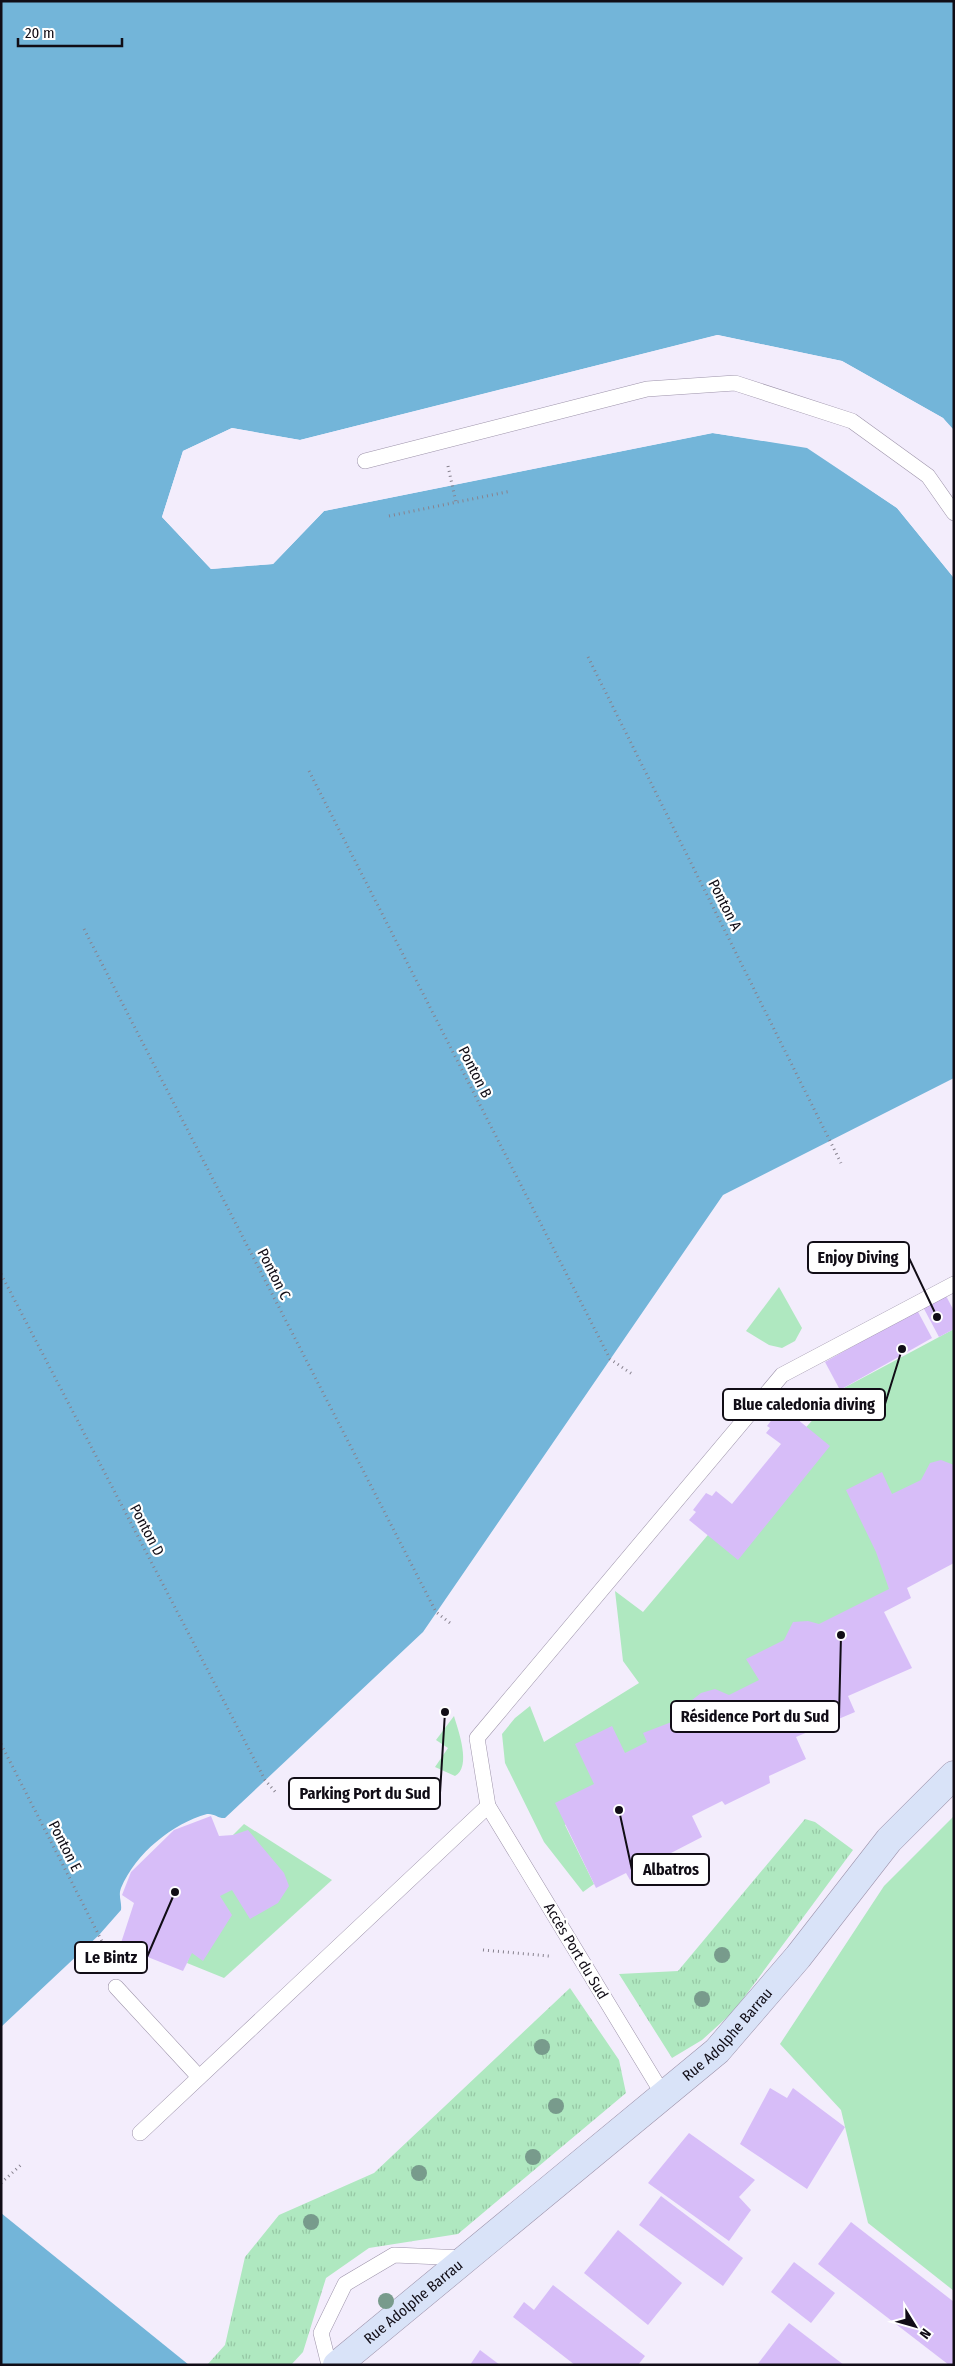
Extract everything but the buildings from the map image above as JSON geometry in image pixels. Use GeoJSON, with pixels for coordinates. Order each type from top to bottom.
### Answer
{"type":"FeatureCollection","features":[{"type":"Feature","properties":{"kind":"street","name":"Rue Adolphe Barrau"},"geometry":{"type":"LineString","coordinates":[[337,2365],[717,2051],[798,1957],[890,1840],[954,1775]]}},
{"type":"Feature","properties":{"kind":"lane"},"geometry":{"type":"LineString","coordinates":[[365,461],[646,389],[735,383],[852,421],[928,476],[954,513]]}},
{"type":"Feature","properties":{"kind":"lane"},"geometry":{"type":"LineString","coordinates":[[140,2133],[488,1806],[477,1738],[782,1375],[954,1284]]}},
{"type":"Feature","properties":{"kind":"lane","name":"Accès Port du Sud"},"geometry":{"type":"LineString","coordinates":[[488,1806],[664,2096]]}},
{"type":"Feature","properties":{"kind":"lane"},"geometry":{"type":"LineString","coordinates":[[116,1987],[200,2077]]}},
{"type":"Feature","properties":{"kind":"lane","name":"Rue Adolphe Barrau"},"geometry":{"type":"LineString","coordinates":[[329,2365],[321,2333],[345,2284],[394,2255],[467,2258]]}},
{"type":"Feature","properties":{"kind":"path"},"geometry":{"type":"LineString","coordinates":[[443,441],[456,503]]}},
{"type":"Feature","properties":{"kind":"path"},"geometry":{"type":"LineString","coordinates":[[389,516],[511,491]]}},
{"type":"Feature","properties":{"kind":"path","name":"Ponton A"},"geometry":{"type":"LineString","coordinates":[[588,657],[841,1163]]}},
{"type":"Feature","properties":{"kind":"path","name":"Ponton B"},"geometry":{"type":"LineString","coordinates":[[309,772],[610,1359],[632,1374]]}},
{"type":"Feature","properties":{"kind":"path","name":"Ponton C"},"geometry":{"type":"LineString","coordinates":[[84,929],[436,1612],[450,1623]]}},
{"type":"Feature","properties":{"kind":"path","name":"Ponton D"},"geometry":{"type":"LineString","coordinates":[[1,1274],[260,1771],[277,1794]]}},
{"type":"Feature","properties":{"kind":"path","name":"Ponton E"},"geometry":{"type":"LineString","coordinates":[[1,1744],[110,1957]]}},
{"type":"Feature","properties":{"kind":"path"},"geometry":{"type":"LineString","coordinates":[[483,1950],[553,1957]]}},
{"type":"Feature","properties":{"kind":"path"},"geometry":{"type":"LineString","coordinates":[[1,2183],[23,2162]]}},
{"type":"Feature","properties":{"kind":"green space"},"geometry":{"type":"Polygon","coordinates":[[[779,1287],[802,1328],[795,1341],[782,1348],[769,1345],[746,1331],[779,1287]]]}},
{"type":"Feature","properties":{"kind":"green space"},"geometry":{"type":"Polygon","coordinates":[[[954,1329],[954,1465],[895,1585],[849,1639],[565,1825],[594,1884],[583,1892],[544,1842],[505,1763],[502,1734],[515,1718],[530,1706],[544,1742],[639,1683],[623,1661],[615,1591],[643,1612],[707,1536],[840,1390],[954,1329]]]}},
{"type":"Feature","properties":{"kind":"green space"},"geometry":{"type":"Polygon","coordinates":[[[454,1716],[461,1739],[463,1757],[463,1765],[455,1776],[435,1767],[448,1748],[436,1740],[454,1716]]]}},
{"type":"Feature","properties":{"kind":"green space"},"geometry":{"type":"Polygon","coordinates":[[[954,1816],[954,2291],[868,2223],[841,2110],[780,2044],[884,1886],[954,1816]]]}},
{"type":"Feature","properties":{"kind":"green space"},"geometry":{"type":"Polygon","coordinates":[[[805,1819],[815,1822],[853,1850],[734,2011],[702,2040],[672,2058],[619,1974],[678,1971],[805,1819]]]}},
{"type":"Feature","properties":{"kind":"green space"},"geometry":{"type":"Polygon","coordinates":[[[244,1824],[332,1880],[224,1978],[187,1963],[233,1835],[244,1824]]]}},
{"type":"Feature","properties":{"kind":"green space"},"geometry":{"type":"Polygon","coordinates":[[[570,1988],[619,2060],[626,2093],[458,2234],[369,2248],[326,2278],[303,2352],[291,2365],[207,2365],[225,2345],[245,2257],[279,2215],[374,2173],[570,1988]]]}},
{"type":"Feature","properties":{"kind":"water"},"geometry":{"type":"Polygon","coordinates":[[[1,1],[954,1],[954,430],[943,418],[842,361],[717,335],[300,440],[232,428],[183,451],[162,517],[211,569],[273,564],[324,511],[712,433],[807,447],[897,508],[954,578],[954,1078],[723,1195],[423,1632],[225,1818],[207,1814],[181,1825],[156,1842],[136,1863],[121,1888],[121,1910],[99,1935],[1,2027],[1,1]]]}},
{"type":"Feature","properties":{"kind":"water"},"geometry":{"type":"Polygon","coordinates":[[[1,2213],[189,2365],[1,2365],[1,2213]]]}},
{"type":"Feature","properties":{"kind":"pier"},"geometry":{"type":"Polygon","coordinates":[[[718,335],[842,361],[943,418],[954,432],[941,420],[841,363],[718,338],[300,443],[232,430],[186,453],[165,516],[212,567],[272,562],[323,508],[713,430],[808,445],[899,506],[954,574],[954,578],[897,508],[807,448],[713,433],[324,511],[273,564],[211,569],[162,517],[183,451],[232,428],[300,440],[718,335]]]}},
{"type":"Feature","properties":{"kind":"place","name":"Enjoy Diving"},"geometry":{"type":"Point","coordinates":[937,1317]}},
{"type":"Feature","properties":{"kind":"place","name":"Blue caledonia diving"},"geometry":{"type":"Point","coordinates":[902,1349]}},
{"type":"Feature","properties":{"kind":"place","name":"Résidence Port du Sud"},"geometry":{"type":"Point","coordinates":[841,1635]}},
{"type":"Feature","properties":{"kind":"place","name":"Parking Port du Sud"},"geometry":{"type":"Point","coordinates":[445,1712]}},
{"type":"Feature","properties":{"kind":"place","name":"Albatros"},"geometry":{"type":"Point","coordinates":[619,1810]}},
{"type":"Feature","properties":{"kind":"place","name":"Le Bintz"},"geometry":{"type":"Point","coordinates":[175,1892]}}]}
